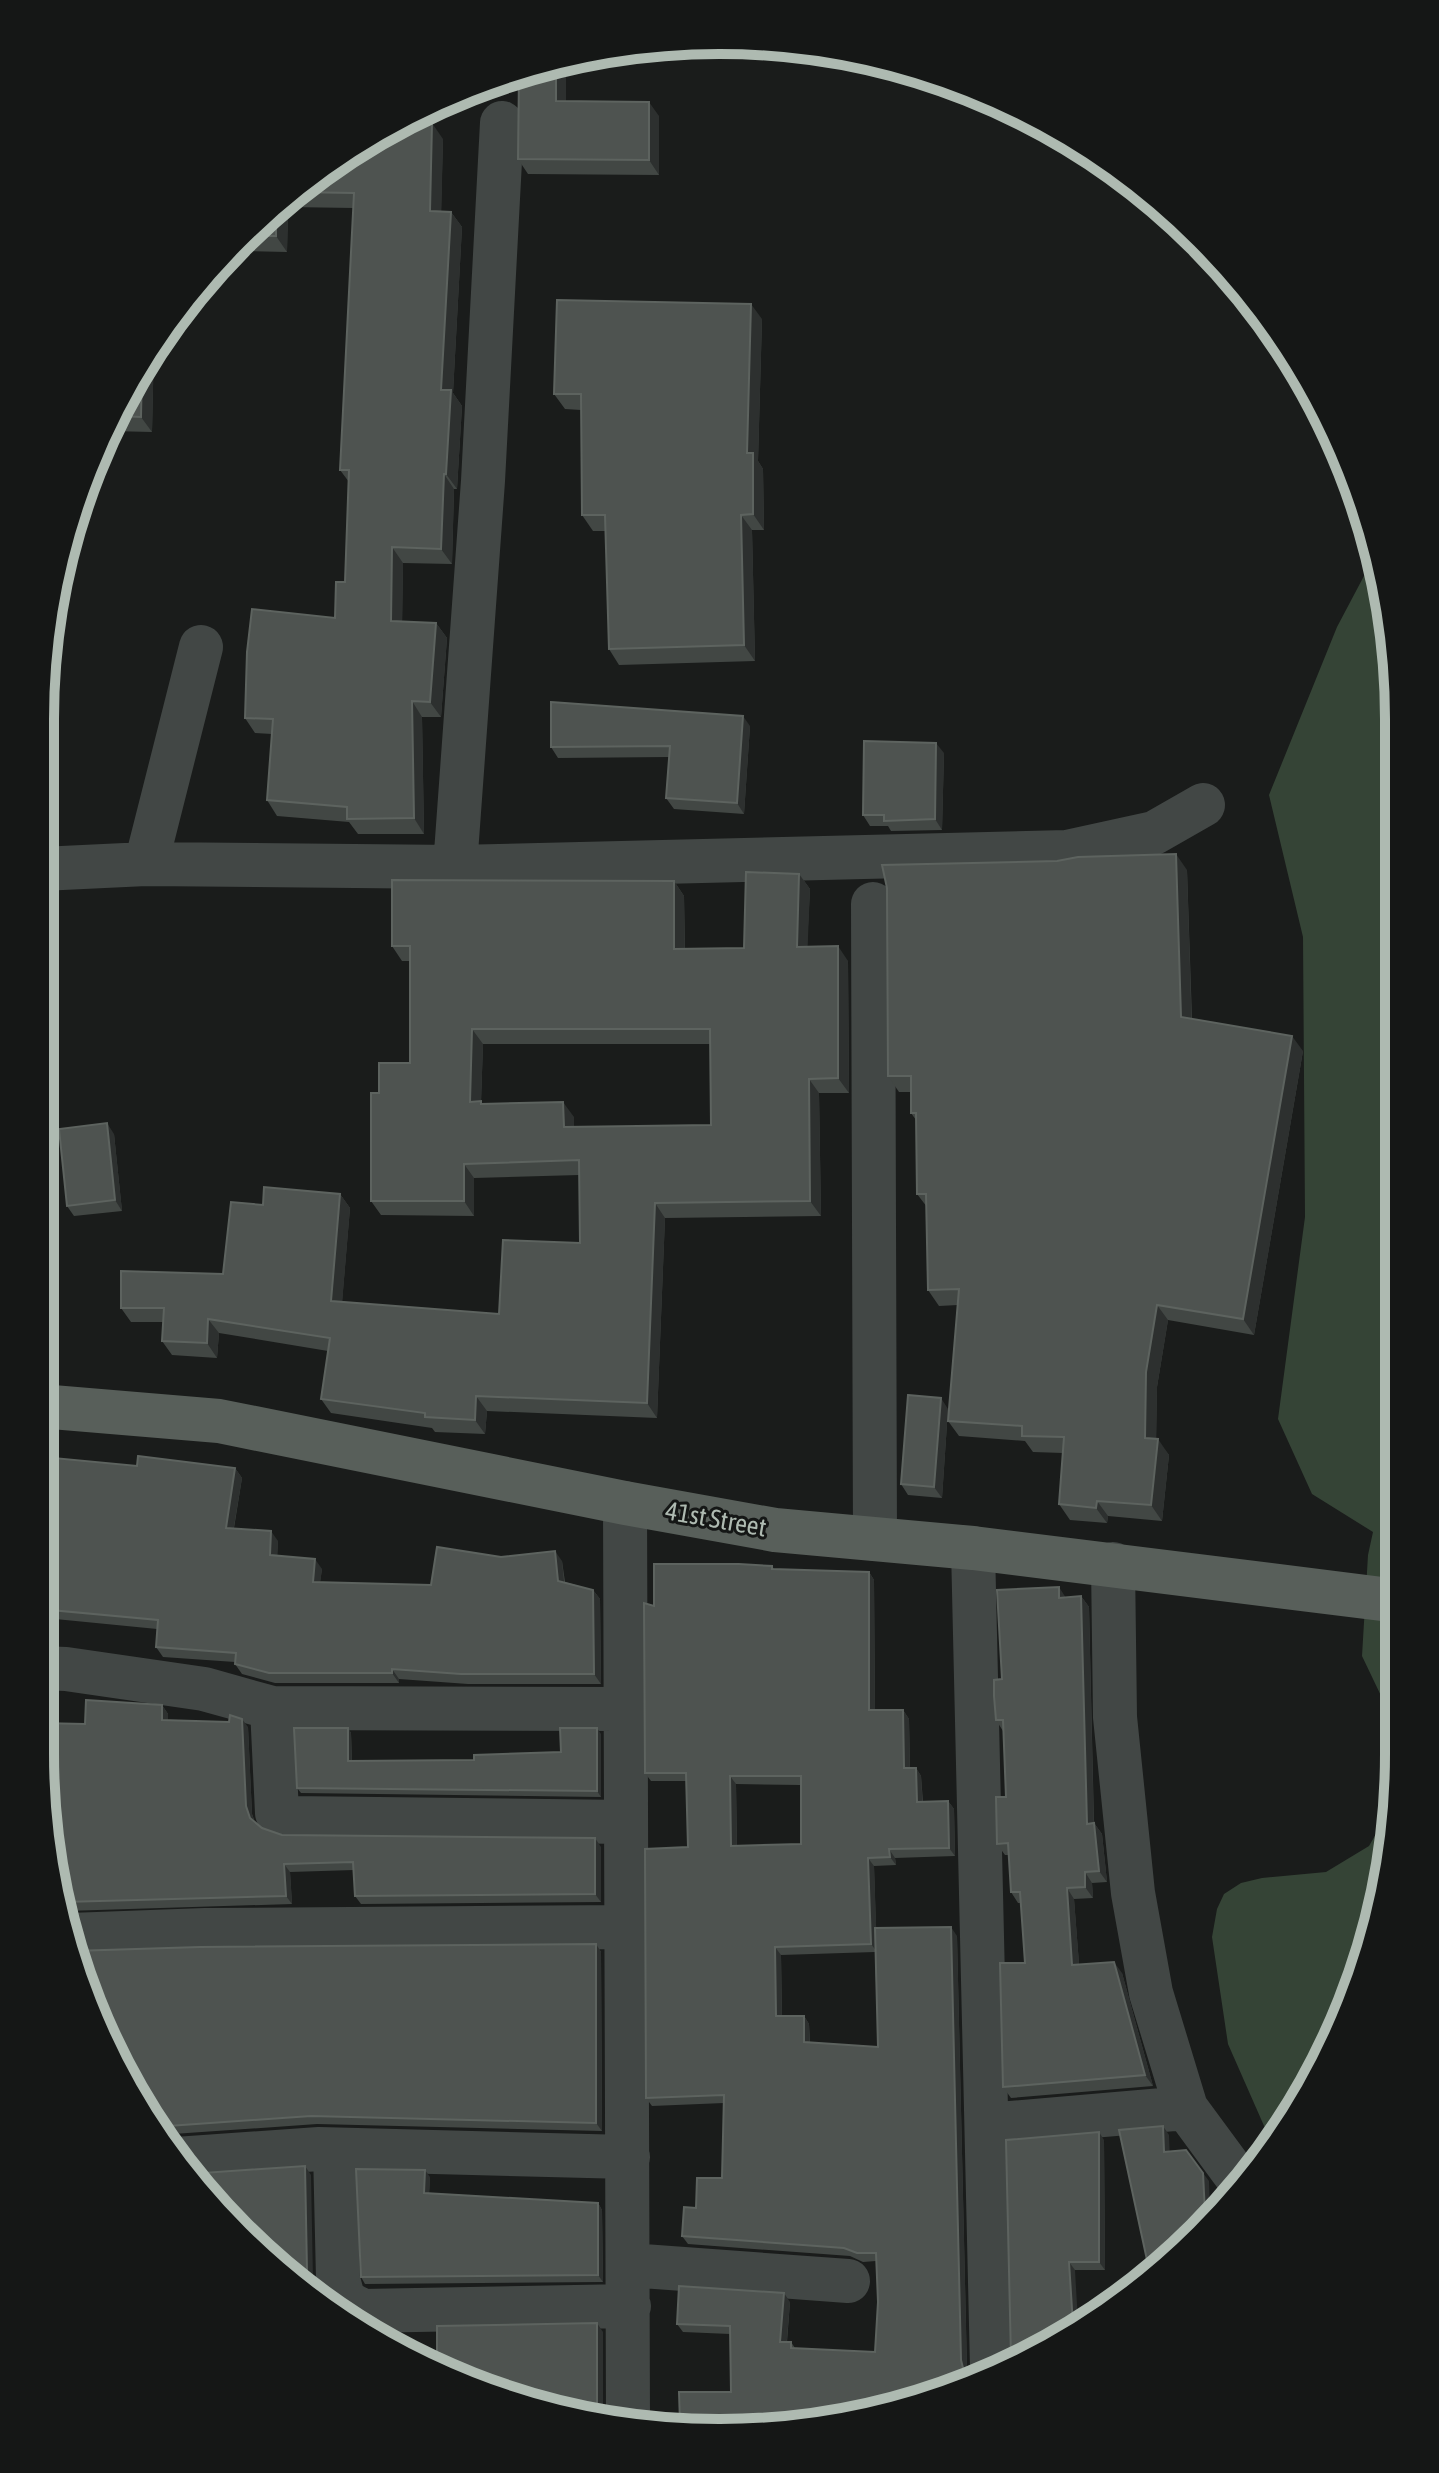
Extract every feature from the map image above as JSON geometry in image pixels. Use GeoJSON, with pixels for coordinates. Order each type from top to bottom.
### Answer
{"type":"FeatureCollection","features":[{"type":"Feature","properties":{"kind":"main road","name":"41st Street"},"geometry":{"type":"LineString","coordinates":[[54,1407],[219,1421],[775,1530],[1113,1564],[1378,1599]]}},
{"type":"Feature","properties":{"kind":"street"},"geometry":{"type":"LineString","coordinates":[[455,867],[483,481],[502,123]]}},
{"type":"Feature","properties":{"kind":"street"},"geometry":{"type":"LineString","coordinates":[[146,864],[201,647]]}},
{"type":"Feature","properties":{"kind":"street"},"geometry":{"type":"LineString","coordinates":[[54,868],[146,864],[455,867],[1067,852],[1154,833],[1203,805]]}},
{"type":"Feature","properties":{"kind":"street"},"geometry":{"type":"LineString","coordinates":[[873,904],[875,1539]]}},
{"type":"Feature","properties":{"kind":"street"},"geometry":{"type":"LineString","coordinates":[[625,1503],[628,2412]]}},
{"type":"Feature","properties":{"kind":"street"},"geometry":{"type":"LineString","coordinates":[[973,1548],[992,2360]]}},
{"type":"Feature","properties":{"kind":"street"},"geometry":{"type":"LineString","coordinates":[[1113,1564],[1115,1717],[1133,1893],[1151,1993],[1186,2108],[1235,2174]]}},
{"type":"Feature","properties":{"kind":"street"},"geometry":{"type":"LineString","coordinates":[[54,1669],[204,1689],[272,1708],[626,1709]]}},
{"type":"Feature","properties":{"kind":"street"},"geometry":{"type":"LineString","coordinates":[[272,1708],[277,1813],[289,1818],[626,1822]]}},
{"type":"Feature","properties":{"kind":"street"},"geometry":{"type":"LineString","coordinates":[[80,1935],[205,1930],[627,1927]]}},
{"type":"Feature","properties":{"kind":"street"},"geometry":{"type":"LineString","coordinates":[[987,2125],[1186,2108]]}},
{"type":"Feature","properties":{"kind":"street"},"geometry":{"type":"LineString","coordinates":[[191,2158],[335,2150],[628,2157]]}},
{"type":"Feature","properties":{"kind":"street"},"geometry":{"type":"LineString","coordinates":[[335,2150],[338,2279],[344,2301],[363,2311],[629,2286],[848,2281]]}},
{"type":"Feature","properties":{"kind":"shaded area"},"geometry":{"type":"Polygon","coordinates":[[[1367,570],[1379,633],[1385,720],[1385,1704],[1362,1656],[1368,1555],[1373,1532],[1312,1494],[1278,1419],[1305,1217],[1303,937],[1269,795],[1337,627],[1367,570]]]}},
{"type":"Feature","properties":{"kind":"shaded area"},"geometry":{"type":"Polygon","coordinates":[[[1381,1826],[1372,1883],[1350,1967],[1316,2048],[1267,2132],[1228,2044],[1212,1937],[1217,1909],[1224,1894],[1241,1883],[1326,1872],[1369,1846],[1381,1826]]]}},
{"type":"Feature","properties":{"kind":"building"},"geometry":{"type":"Polygon","coordinates":[[[556,75],[556,101],[649,102],[649,160],[518,159],[519,85],[556,75]]]}},
{"type":"Feature","properties":{"kind":"building"},"geometry":{"type":"Polygon","coordinates":[[[425,123],[432,123],[430,211],[451,212],[441,390],[451,390],[441,549],[392,547],[391,621],[436,623],[430,702],[412,701],[414,818],[347,819],[347,807],[267,800],[273,719],[245,718],[252,609],[335,618],[336,582],[345,582],[349,470],[340,470],[354,193],[314,192],[387,143],[425,123]]]}},
{"type":"Feature","properties":{"kind":"building"},"geometry":{"type":"Polygon","coordinates":[[[276,224],[276,236],[263,236],[276,224]]]}},
{"type":"Feature","properties":{"kind":"building"},"geometry":{"type":"Polygon","coordinates":[[[557,300],[751,304],[747,453],[753,453],[753,514],[741,515],[744,645],[609,649],[605,515],[582,515],[581,394],[554,394],[557,300]]]}},
{"type":"Feature","properties":{"kind":"building"},"geometry":{"type":"Polygon","coordinates":[[[142,390],[141,417],[128,416],[142,390]]]}},
{"type":"Feature","properties":{"kind":"building"},"geometry":{"type":"Polygon","coordinates":[[[551,702],[743,716],[737,803],[666,798],[670,746],[551,747],[551,702]]]}},
{"type":"Feature","properties":{"kind":"building"},"geometry":{"type":"Polygon","coordinates":[[[864,741],[936,743],[935,819],[884,821],[884,815],[863,815],[864,741]]]}},
{"type":"Feature","properties":{"kind":"building"},"geometry":{"type":"Polygon","coordinates":[[[1176,854],[1181,1017],[1292,1036],[1243,1319],[1157,1305],[1146,1372],[1145,1438],[1158,1439],[1151,1505],[1097,1501],[1096,1508],[1059,1504],[1064,1437],[1022,1436],[1022,1426],[948,1421],[959,1289],[928,1290],[926,1194],[917,1194],[916,1113],[911,1113],[911,1076],[888,1076],[887,888],[882,865],[1057,861],[1078,857],[1176,854]]]}},
{"type":"Feature","properties":{"kind":"building"},"geometry":{"type":"Polygon","coordinates":[[[746,872],[799,874],[797,947],[838,946],[838,1078],[809,1079],[810,1201],[655,1203],[647,1403],[476,1396],[475,1420],[425,1417],[425,1413],[321,1399],[330,1338],[208,1319],[207,1343],[162,1341],[164,1308],[121,1308],[121,1271],[223,1274],[231,1202],[263,1205],[264,1187],[340,1194],[331,1301],[499,1314],[503,1240],[580,1243],[579,1160],[464,1164],[464,1201],[371,1201],[371,1093],[379,1093],[379,1063],[410,1063],[410,946],[392,946],[392,880],[674,881],[674,949],[744,948],[746,872]],[[472,1029],[470,1102],[563,1102],[564,1127],[711,1125],[710,1029],[472,1029]]]}},
{"type":"Feature","properties":{"kind":"building"},"geometry":{"type":"Polygon","coordinates":[[[107,1123],[115,1200],[67,1206],[59,1129],[107,1123]]]}},
{"type":"Feature","properties":{"kind":"building"},"geometry":{"type":"Polygon","coordinates":[[[908,1395],[941,1398],[934,1487],[901,1484],[908,1395]]]}},
{"type":"Feature","properties":{"kind":"building"},"geometry":{"type":"Polygon","coordinates":[[[138,1456],[235,1468],[226,1528],[271,1531],[270,1555],[315,1559],[313,1582],[431,1585],[437,1547],[501,1557],[555,1551],[558,1581],[593,1590],[594,1674],[461,1674],[392,1669],[392,1673],[269,1673],[235,1664],[236,1653],[156,1647],[158,1620],[54,1610],[54,1458],[137,1466],[138,1456]]]}},
{"type":"Feature","properties":{"kind":"building"},"geometry":{"type":"Polygon","coordinates":[[[654,1564],[739,1564],[772,1566],[772,1569],[869,1572],[869,1710],[903,1710],[904,1768],[916,1768],[917,1802],[948,1801],[949,1848],[889,1849],[890,1857],[868,1858],[871,1944],[775,1947],[776,2016],[804,2016],[804,2042],[878,2047],[875,1928],[951,1927],[961,2360],[964,2372],[892,2396],[806,2413],[763,2418],[680,2418],[679,2392],[731,2392],[730,2326],[677,2324],[679,2286],[784,2293],[780,2342],[791,2342],[791,2348],[875,2352],[878,2302],[876,2253],[682,2236],[684,2207],[696,2208],[697,2178],[722,2178],[724,2095],[646,2098],[645,1849],[688,1847],[686,1773],[645,1773],[644,1603],[654,1606],[654,1564]],[[730,1776],[731,1846],[801,1844],[801,1776],[730,1776]]]}},
{"type":"Feature","properties":{"kind":"building"},"geometry":{"type":"Polygon","coordinates":[[[1059,1587],[1059,1598],[1081,1596],[1087,1824],[1094,1823],[1099,1871],[1085,1872],[1085,1887],[1067,1888],[1072,1965],[1114,1962],[1145,2075],[1003,2087],[1000,1963],[1025,1963],[1020,1892],[1011,1892],[1008,1843],[997,1844],[996,1797],[1006,1797],[1003,1720],[996,1720],[994,1696],[994,1680],[1002,1679],[997,1590],[1059,1587]]]}},
{"type":"Feature","properties":{"kind":"building"},"geometry":{"type":"Polygon","coordinates":[[[86,1700],[162,1705],[162,1720],[229,1722],[230,1715],[242,1719],[246,1806],[250,1818],[262,1828],[282,1835],[595,1838],[595,1894],[355,1896],[353,1862],[284,1864],[286,1896],[71,1902],[55,1797],[54,1723],[85,1724],[86,1700]]]}},
{"type":"Feature","properties":{"kind":"building"},"geometry":{"type":"Polygon","coordinates":[[[294,1728],[348,1728],[348,1761],[474,1760],[474,1755],[561,1752],[560,1728],[597,1728],[597,1791],[297,1788],[294,1728]]]}},
{"type":"Feature","properties":{"kind":"building"},"geometry":{"type":"Polygon","coordinates":[[[596,1944],[596,2123],[311,2116],[168,2126],[123,2048],[84,1951],[596,1944]]]}},
{"type":"Feature","properties":{"kind":"building"},"geometry":{"type":"Polygon","coordinates":[[[1163,2126],[1164,2152],[1186,2150],[1203,2173],[1205,2208],[1148,2263],[1119,2130],[1163,2126]]]}},
{"type":"Feature","properties":{"kind":"building"},"geometry":{"type":"Polygon","coordinates":[[[1099,2132],[1099,2262],[1069,2262],[1073,2317],[1011,2351],[1006,2140],[1099,2132]]]}},
{"type":"Feature","properties":{"kind":"building"},"geometry":{"type":"Polygon","coordinates":[[[305,2166],[308,2276],[249,2224],[203,2173],[305,2166]]]}},
{"type":"Feature","properties":{"kind":"building"},"geometry":{"type":"Polygon","coordinates":[[[356,2169],[425,2170],[424,2193],[598,2203],[598,2275],[361,2277],[356,2169]]]}},
{"type":"Feature","properties":{"kind":"building"},"geometry":{"type":"Polygon","coordinates":[[[597,2323],[597,2407],[506,2384],[437,2355],[437,2326],[597,2323]]]}}]}
